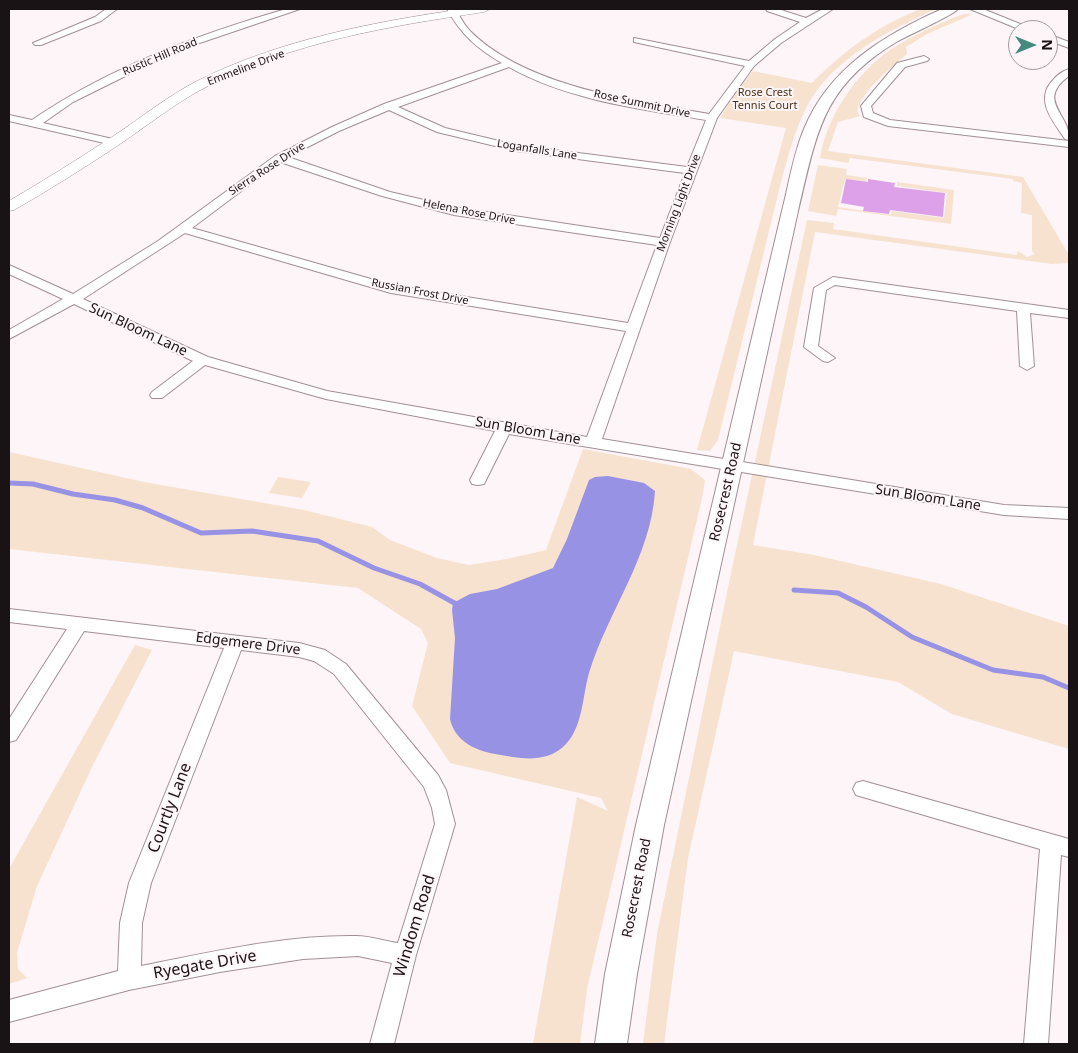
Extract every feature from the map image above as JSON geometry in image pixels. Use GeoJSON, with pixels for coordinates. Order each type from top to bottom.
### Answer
{"type":"FeatureCollection","features":[{"type":"Feature","properties":{"kind":"main road","name":"Rosecrest Road"},"geometry":{"type":"LineString","coordinates":[[611,1044],[621,974],[650,825],[790,212],[812,128],[824,103],[845,77],[863,60],[890,40],[921,22],[952,9]]}},
{"type":"Feature","properties":{"kind":"street"},"geometry":{"type":"LineString","coordinates":[[38,43],[98,20],[112,9]]}},
{"type":"Feature","properties":{"kind":"street","name":"Rustic Hill Road"},"geometry":{"type":"LineString","coordinates":[[34,124],[69,100],[174,49],[238,26],[295,9]]}},
{"type":"Feature","properties":{"kind":"street","name":"Emmeline Drive"},"geometry":{"type":"LineString","coordinates":[[9,207],[47,185],[152,114],[222,76],[327,39],[452,11],[484,9]]}},
{"type":"Feature","properties":{"kind":"street"},"geometry":{"type":"LineString","coordinates":[[770,9],[807,20]]}},
{"type":"Feature","properties":{"kind":"street","name":"Morning Light Drive"},"geometry":{"type":"LineString","coordinates":[[593,442],[664,242],[712,118],[752,64],[778,41],[807,20],[829,9]]}},
{"type":"Feature","properties":{"kind":"street"},"geometry":{"type":"LineString","coordinates":[[975,9],[1008,22]]}},
{"type":"Feature","properties":{"kind":"street","name":"Rose Summit Drive"},"geometry":{"type":"LineString","coordinates":[[452,11],[466,32],[507,64],[573,89],[619,101],[712,118]]}},
{"type":"Feature","properties":{"kind":"street"},"geometry":{"type":"LineString","coordinates":[[637,40],[752,64]]}},
{"type":"Feature","properties":{"kind":"street"},"geometry":{"type":"LineString","coordinates":[[924,59],[901,65],[866,106],[868,115],[888,123],[1069,144]]}},
{"type":"Feature","properties":{"kind":"street","name":"Sierra Rose Drive"},"geometry":{"type":"LineString","coordinates":[[9,335],[73,300],[183,229],[231,191],[279,158],[345,124],[388,106],[507,64]]}},
{"type":"Feature","properties":{"kind":"street"},"geometry":{"type":"LineString","coordinates":[[1069,72],[1054,81],[1049,89],[1048,99],[1054,114],[1069,137]]}},
{"type":"Feature","properties":{"kind":"street","name":"Loganfalls Lane"},"geometry":{"type":"LineString","coordinates":[[388,106],[441,130],[516,148],[692,171]]}},
{"type":"Feature","properties":{"kind":"street"},"geometry":{"type":"LineString","coordinates":[[9,118],[113,142]]}},
{"type":"Feature","properties":{"kind":"street","name":"Helena Rose Drive"},"geometry":{"type":"LineString","coordinates":[[279,158],[386,194],[454,211],[664,242]]}},
{"type":"Feature","properties":{"kind":"street","name":"Russian Frost Drive"},"geometry":{"type":"LineString","coordinates":[[183,229],[390,289],[633,328]]}},
{"type":"Feature","properties":{"kind":"street","name":"Sun Bloom Lane"},"geometry":{"type":"LineString","coordinates":[[9,269],[203,360],[326,395],[504,428],[1004,510],[1069,514]]}},
{"type":"Feature","properties":{"kind":"street"},"geometry":{"type":"LineString","coordinates":[[828,358],[811,347],[820,288],[833,281],[1069,314]]}},
{"type":"Feature","properties":{"kind":"street"},"geometry":{"type":"LineString","coordinates":[[1023,307],[1027,366]]}},
{"type":"Feature","properties":{"kind":"street"},"geometry":{"type":"LineString","coordinates":[[157,395],[203,360]]}},
{"type":"Feature","properties":{"kind":"street"},"geometry":{"type":"LineString","coordinates":[[478,480],[504,428]]}},
{"type":"Feature","properties":{"kind":"street","name":"Edgemere Drive"},"geometry":{"type":"LineString","coordinates":[[9,616],[310,652],[334,664],[346,676],[431,781],[442,808]]}},
{"type":"Feature","properties":{"kind":"street"},"geometry":{"type":"LineString","coordinates":[[9,734],[80,624]]}},
{"type":"Feature","properties":{"kind":"street","name":"Courtly Lane"},"geometry":{"type":"LineString","coordinates":[[129,979],[131,924],[140,884],[235,642]]}},
{"type":"Feature","properties":{"kind":"street"},"geometry":{"type":"LineString","coordinates":[[863,789],[1060,845],[1036,1044]]}},
{"type":"Feature","properties":{"kind":"street","name":"Windom Road"},"geometry":{"type":"LineString","coordinates":[[382,1044],[405,955],[443,832],[442,808]]}},
{"type":"Feature","properties":{"kind":"street","name":"Ryegate Drive"},"geometry":{"type":"LineString","coordinates":[[9,1011],[129,979],[220,961],[303,949],[358,946],[405,955]]}},
{"type":"Feature","properties":{"kind":"green space","name":"Rose Crest Tennis Court"},"geometry":{"type":"Polygon","coordinates":[[[921,9],[936,9],[900,26],[846,60],[818,89],[807,106],[795,134],[781,182],[718,440],[710,451],[697,450],[786,128],[720,118],[735,93],[753,71],[812,83],[836,60],[862,40],[906,15],[921,9]]]}},
{"type":"Feature","properties":{"kind":"green space"},"geometry":{"type":"Polygon","coordinates":[[[963,14],[973,14],[927,34],[906,47],[907,54],[878,80],[865,95],[857,111],[860,116],[838,122],[828,151],[1023,177],[1069,255],[1068,263],[1052,264],[815,232],[753,545],[814,555],[941,584],[1069,626],[1069,749],[952,714],[898,682],[734,651],[688,858],[664,1044],[643,1044],[657,934],[731,573],[807,220],[834,223],[833,229],[1017,255],[1018,251],[1027,257],[1035,254],[1032,251],[1032,215],[1021,213],[1022,183],[1013,181],[1013,179],[850,158],[848,163],[820,158],[829,127],[836,112],[854,84],[865,72],[890,50],[926,30],[963,14]]]}},
{"type":"Feature","properties":{"kind":"green space"},"geometry":{"type":"Polygon","coordinates":[[[818,165],[847,169],[846,175],[867,178],[866,182],[845,179],[838,207],[891,215],[892,211],[944,218],[947,193],[897,186],[897,182],[954,190],[951,224],[838,209],[836,216],[808,211],[818,165]]]}},
{"type":"Feature","properties":{"kind":"green space"},"geometry":{"type":"Polygon","coordinates":[[[583,449],[691,469],[705,480],[587,989],[580,1044],[533,1044],[577,797],[608,811],[601,798],[450,763],[412,706],[428,643],[421,629],[358,588],[9,549],[9,452],[144,482],[304,510],[372,527],[390,540],[437,558],[469,565],[546,550],[583,449]]]}},
{"type":"Feature","properties":{"kind":"green space"},"geometry":{"type":"Polygon","coordinates":[[[278,477],[311,482],[302,498],[269,493],[278,477]]]}},
{"type":"Feature","properties":{"kind":"green space"},"geometry":{"type":"Polygon","coordinates":[[[135,645],[152,650],[92,767],[37,886],[17,953],[18,969],[27,978],[9,984],[9,869],[135,645]]]}},
{"type":"Feature","properties":{"kind":"shaded area"},"geometry":{"type":"Polygon","coordinates":[[[608,476],[644,483],[655,491],[652,515],[646,539],[628,584],[597,650],[589,673],[581,713],[575,731],[563,747],[547,756],[539,758],[504,756],[473,747],[456,733],[450,719],[455,638],[453,603],[470,594],[497,589],[553,568],[567,539],[589,480],[595,477],[608,476]]]}},
{"type":"Feature","properties":{"kind":"building"},"geometry":{"type":"Polygon","coordinates":[[[846,179],[868,182],[868,179],[895,183],[894,187],[945,193],[943,217],[890,210],[889,214],[863,211],[864,207],[841,203],[846,179]]]}},
{"type":"Feature","properties":{"kind":"waterway"},"geometry":{"type":"LineString","coordinates":[[9,483],[33,484],[73,494],[115,500],[143,508],[201,533],[252,531],[318,541],[374,568],[420,584],[458,605]]}},
{"type":"Feature","properties":{"kind":"waterway"},"geometry":{"type":"LineString","coordinates":[[794,590],[838,593],[866,607],[912,637],[993,670],[1043,677],[1069,688]]}}]}
